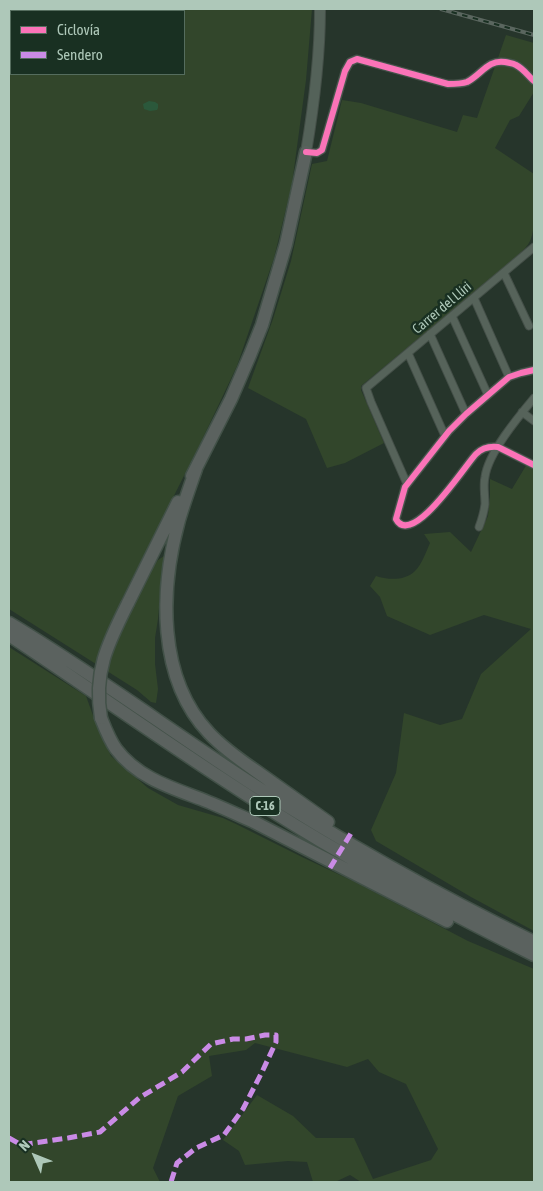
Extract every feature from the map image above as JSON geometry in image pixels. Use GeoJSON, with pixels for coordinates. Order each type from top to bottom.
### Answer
{"type":"FeatureCollection","features":[{"type":"Feature","properties":{"kind":"highway"},"geometry":{"type":"LineString","coordinates":[[306,152],[286,244],[262,325],[231,399],[108,646],[100,673],[99,705],[101,718],[116,748],[131,765],[152,780],[254,822],[447,921],[534,963]]}},
{"type":"Feature","properties":{"kind":"highway"},"geometry":{"type":"LineString","coordinates":[[196,470],[174,538],[167,591],[166,618],[172,662],[185,698],[208,732],[220,744],[402,873]]}},
{"type":"Feature","properties":{"kind":"highway","name":"C-16"},"geometry":{"type":"LineString","coordinates":[[9,622],[185,740],[326,830],[450,899],[534,942]]}},
{"type":"Feature","properties":{"kind":"highway","name":"C-16"},"geometry":{"type":"LineString","coordinates":[[9,635],[179,750],[320,840],[436,905],[534,955]]}},
{"type":"Feature","properties":{"kind":"main road"},"geometry":{"type":"LineString","coordinates":[[306,152],[316,77],[320,9]]}},
{"type":"Feature","properties":{"kind":"street"},"geometry":{"type":"LineString","coordinates":[[306,152],[317,153],[322,150],[347,65],[357,58],[448,84],[467,82],[488,65],[503,62],[518,66],[534,81]]}},
{"type":"Feature","properties":{"kind":"street"},"geometry":{"type":"LineString","coordinates":[[534,241],[534,248]]}},
{"type":"Feature","properties":{"kind":"street","name":"Carrer del Lliri"},"geometry":{"type":"LineString","coordinates":[[407,484],[366,388],[534,248]]}},
{"type":"Feature","properties":{"kind":"street"},"geometry":{"type":"LineString","coordinates":[[504,273],[529,326]]}},
{"type":"Feature","properties":{"kind":"street"},"geometry":{"type":"LineString","coordinates":[[474,298],[509,377]]}},
{"type":"Feature","properties":{"kind":"street"},"geometry":{"type":"LineString","coordinates":[[452,316],[488,395]]}},
{"type":"Feature","properties":{"kind":"street"},"geometry":{"type":"LineString","coordinates":[[430,334],[466,414]]}},
{"type":"Feature","properties":{"kind":"street"},"geometry":{"type":"LineString","coordinates":[[408,353],[445,436]]}},
{"type":"Feature","properties":{"kind":"street"},"geometry":{"type":"LineString","coordinates":[[534,370],[509,377],[466,414],[445,436],[407,484],[396,519],[404,526],[417,522],[434,507],[476,454],[488,447],[498,447],[534,465]]}},
{"type":"Feature","properties":{"kind":"street"},"geometry":{"type":"LineString","coordinates":[[479,527],[483,516],[484,477],[492,455],[534,398]]}},
{"type":"Feature","properties":{"kind":"street"},"geometry":{"type":"LineString","coordinates":[[522,412],[534,421]]}},
{"type":"Feature","properties":{"kind":"shaded area"},"geometry":{"type":"Polygon","coordinates":[[[9,9],[312,9],[306,80],[292,184],[274,258],[237,366],[121,601],[124,607],[158,560],[164,556],[166,562],[161,585],[155,638],[155,664],[158,689],[156,703],[151,702],[137,690],[9,609],[9,9]]]}},
{"type":"Feature","properties":{"kind":"shaded area"},"geometry":{"type":"Polygon","coordinates":[[[506,35],[534,43],[534,92],[519,116],[510,120],[495,148],[534,174],[534,227],[530,241],[522,252],[505,267],[361,386],[384,443],[345,463],[327,468],[306,419],[248,388],[273,319],[291,261],[312,164],[327,161],[342,100],[361,103],[457,132],[463,115],[477,118],[506,35]]]}},
{"type":"Feature","properties":{"kind":"shaded area"},"geometry":{"type":"Polygon","coordinates":[[[149,101],[158,104],[157,110],[150,111],[144,109],[143,104],[149,101]]]}},
{"type":"Feature","properties":{"kind":"shaded area"},"geometry":{"type":"Polygon","coordinates":[[[527,464],[534,468],[534,931],[471,897],[376,841],[371,830],[396,773],[404,713],[440,725],[462,719],[481,674],[531,629],[484,615],[430,635],[387,616],[380,597],[370,586],[376,576],[396,579],[406,577],[415,571],[430,543],[424,534],[450,532],[471,552],[488,516],[490,479],[512,489],[527,464]]]}},
{"type":"Feature","properties":{"kind":"shaded area"},"geometry":{"type":"Polygon","coordinates":[[[9,647],[86,696],[98,729],[111,756],[148,788],[178,805],[223,818],[236,824],[355,882],[468,941],[534,969],[534,1182],[361,1182],[350,1175],[335,1182],[313,1182],[307,1162],[288,1161],[245,1165],[239,1151],[223,1140],[257,1095],[293,1116],[316,1138],[354,1138],[373,1179],[431,1160],[438,1149],[406,1084],[379,1072],[368,1059],[347,1067],[255,1043],[246,1050],[209,1056],[212,1076],[178,1096],[153,1168],[160,1182],[9,1182],[9,647]]]}},
{"type":"Feature","properties":{"kind":"railway"},"geometry":{"type":"LineString","coordinates":[[441,9],[534,35]]}},
{"type":"Feature","properties":{"kind":"marked path"},"geometry":{"type":"LineString","coordinates":[[330,868],[353,830]]}},
{"type":"Feature","properties":{"kind":"marked path"},"geometry":{"type":"LineString","coordinates":[[9,1138],[18,1143],[27,1144],[100,1132],[139,1098],[182,1072],[211,1044],[233,1039],[276,1035],[276,1042],[243,1109],[224,1135],[196,1148],[177,1163],[171,1182]]}},
{"type":"Feature","properties":{"kind":"cycle path"},"geometry":{"type":"LineString","coordinates":[[306,152],[317,153],[322,150],[345,71],[350,62],[357,59],[448,84],[467,82],[489,65],[505,62],[519,67],[534,81]]}},
{"type":"Feature","properties":{"kind":"cycle path"},"geometry":{"type":"LineString","coordinates":[[534,370],[509,377],[449,431],[405,487],[396,519],[404,525],[414,523],[426,514],[451,487],[476,454],[483,449],[498,447],[534,465]]}}]}
